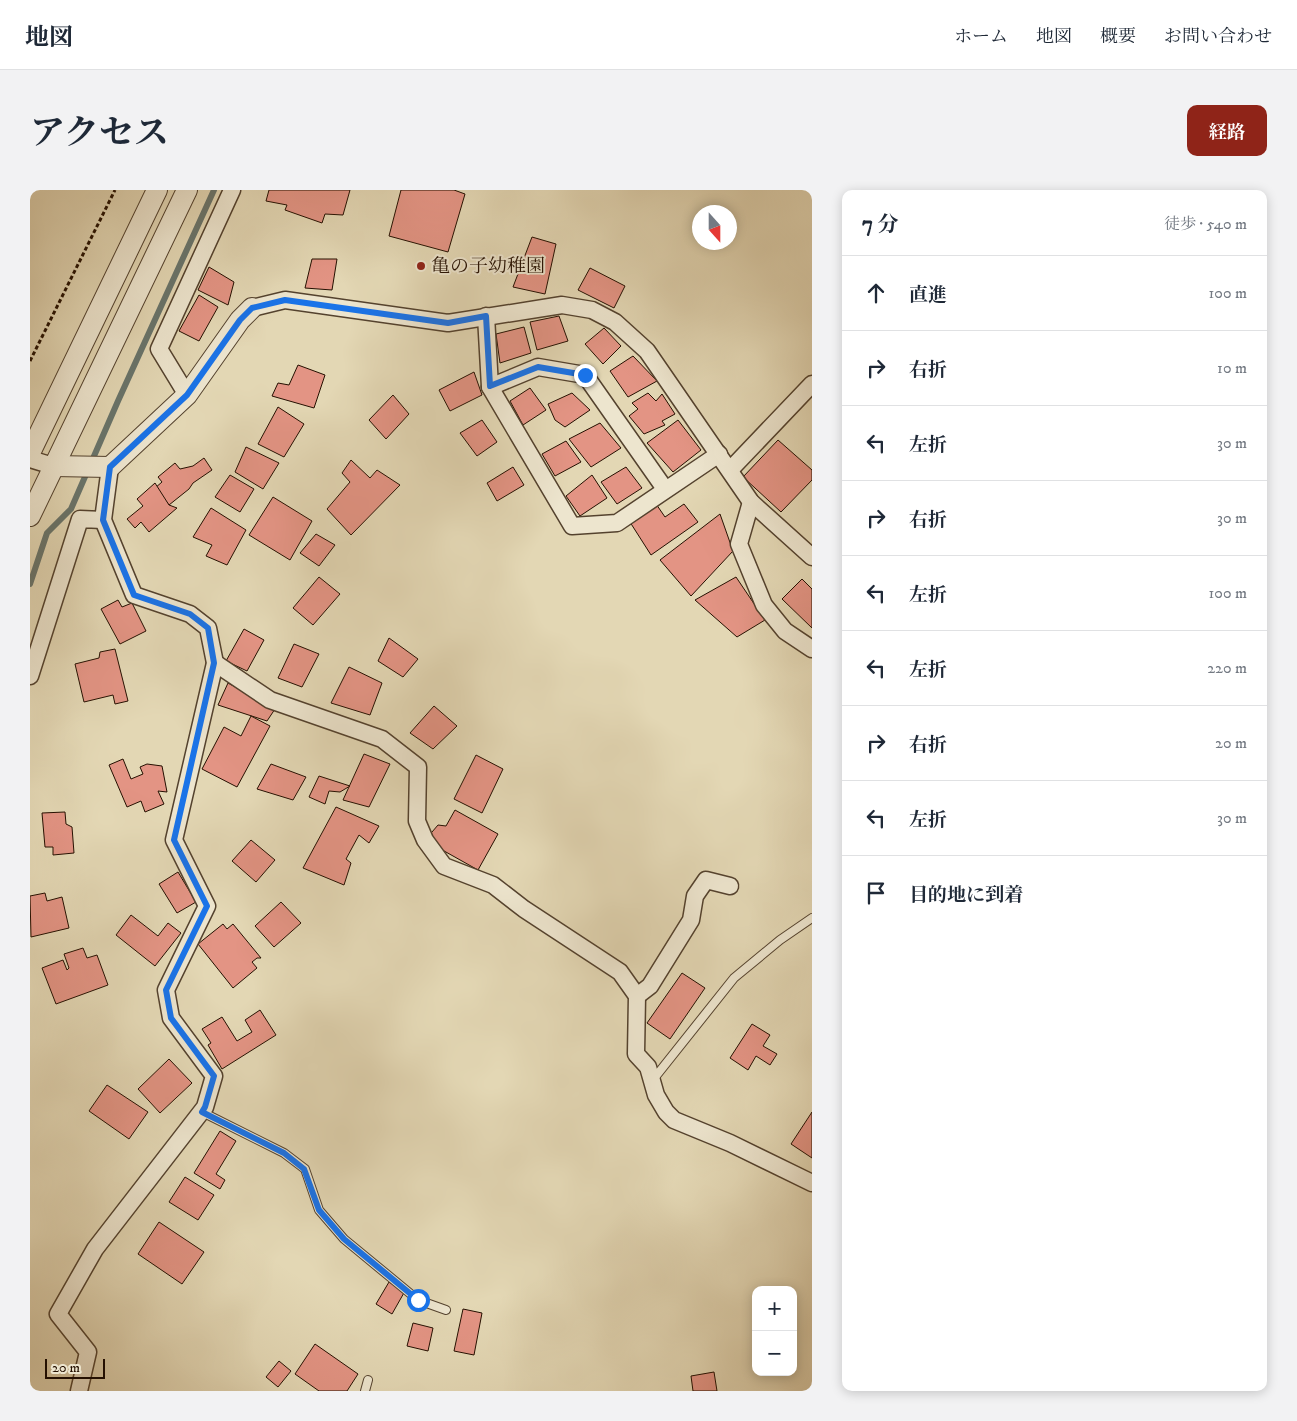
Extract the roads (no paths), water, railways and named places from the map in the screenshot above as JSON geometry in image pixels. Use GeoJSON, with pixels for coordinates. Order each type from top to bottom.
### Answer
{"type":"FeatureCollection","features":[{"type":"Feature","properties":{"kind":"street"},"geometry":{"type":"LineString","coordinates":[[30,453],[157,190]]}},
{"type":"Feature","properties":{"kind":"street"},"geometry":{"type":"LineString","coordinates":[[30,516],[188,190]]}},
{"type":"Feature","properties":{"kind":"street"},"geometry":{"type":"LineString","coordinates":[[187,395],[159,349],[232,190]]}},
{"type":"Feature","properties":{"kind":"street"},"geometry":{"type":"LineString","coordinates":[[79,1391],[88,1352],[58,1314],[95,1249],[202,1112],[214,1076],[171,1018],[166,990],[207,906],[174,840],[214,663],[208,628],[190,614],[134,595],[103,520],[110,467],[187,395],[240,320],[252,308],[285,300],[448,323],[562,305],[592,310],[615,322],[647,351],[751,502],[812,557]]}},
{"type":"Feature","properties":{"kind":"street"},"geometry":{"type":"LineString","coordinates":[[486,316],[490,386],[572,526],[617,523],[719,454]]}},
{"type":"Feature","properties":{"kind":"street"},"geometry":{"type":"LineString","coordinates":[[490,386],[538,367],[585,375],[665,489]]}},
{"type":"Feature","properties":{"kind":"street"},"geometry":{"type":"LineString","coordinates":[[730,470],[812,384]]}},
{"type":"Feature","properties":{"kind":"street"},"geometry":{"type":"LineString","coordinates":[[30,459],[53,466],[110,467]]}},
{"type":"Feature","properties":{"kind":"street"},"geometry":{"type":"LineString","coordinates":[[751,502],[739,544],[764,605],[785,630],[812,650]]}},
{"type":"Feature","properties":{"kind":"street"},"geometry":{"type":"LineString","coordinates":[[30,676],[80,519],[103,520]]}},
{"type":"Feature","properties":{"kind":"street"},"geometry":{"type":"LineString","coordinates":[[214,663],[270,700],[382,739],[418,767],[418,821],[425,840],[444,866],[494,885],[524,909],[620,972],[638,996],[636,1054],[648,1066],[656,1095],[666,1112],[674,1120],[730,1143],[812,1183]]}},
{"type":"Feature","properties":{"kind":"street"},"geometry":{"type":"LineString","coordinates":[[638,996],[650,986],[691,920],[695,896],[706,880],[730,886]]}},
{"type":"Feature","properties":{"kind":"lane"},"geometry":{"type":"LineString","coordinates":[[652,1081],[734,978],[780,940],[812,918]]}},
{"type":"Feature","properties":{"kind":"lane"},"geometry":{"type":"LineString","coordinates":[[202,1112],[284,1153],[304,1169],[319,1210],[344,1239],[418,1300],[446,1310]]}},
{"type":"Feature","properties":{"kind":"lane"},"geometry":{"type":"LineString","coordinates":[[365,1391],[368,1380]]}},
{"type":"Feature","properties":{"kind":"waterway"},"geometry":{"type":"LineString","coordinates":[[30,584],[47,533],[71,509],[214,190]]}},
{"type":"Feature","properties":{"kind":"place","name":"亀の子幼稚園"},"geometry":{"type":"Point","coordinates":[421,266]}}]}
